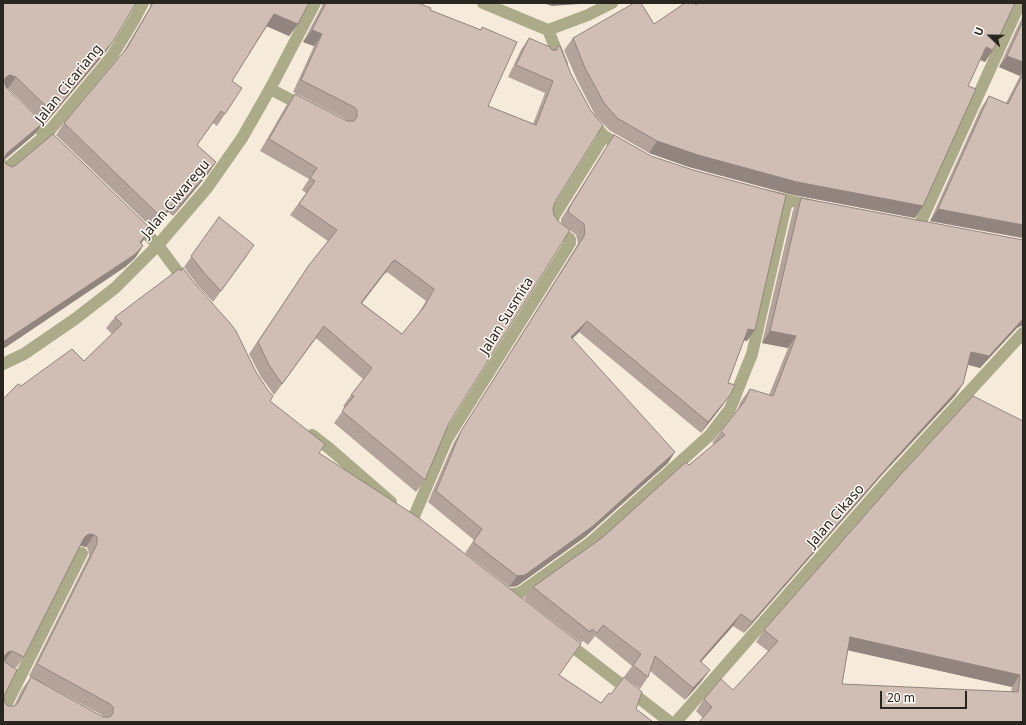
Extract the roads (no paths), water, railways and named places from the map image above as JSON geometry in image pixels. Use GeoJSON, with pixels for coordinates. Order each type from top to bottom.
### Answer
{"type":"FeatureCollection","features":[{"type":"Feature","properties":{"kind":"street","name":"Jalan Cicariang"},"geometry":{"type":"LineString","coordinates":[[3,171],[46,136],[112,56],[143,3]]}},
{"type":"Feature","properties":{"kind":"street","name":"Jalan Ciwaregu"},"geometry":{"type":"LineString","coordinates":[[3,364],[24,354],[115,288],[158,246],[207,188],[242,138],[270,89],[315,3]]}},
{"type":"Feature","properties":{"kind":"street"},"geometry":{"type":"LineString","coordinates":[[482,3],[548,30],[588,15],[612,3]]}},
{"type":"Feature","properties":{"kind":"street"},"geometry":{"type":"LineString","coordinates":[[934,229],[915,225],[1020,3]]}},
{"type":"Feature","properties":{"kind":"street"},"geometry":{"type":"LineString","coordinates":[[548,30],[567,76]]}},
{"type":"Feature","properties":{"kind":"street"},"geometry":{"type":"LineString","coordinates":[[270,89],[314,112]]}},
{"type":"Feature","properties":{"kind":"street"},"geometry":{"type":"LineString","coordinates":[[582,107],[589,119],[604,136],[634,153]]}},
{"type":"Feature","properties":{"kind":"street"},"geometry":{"type":"LineString","coordinates":[[19,109],[68,158]]}},
{"type":"Feature","properties":{"kind":"street","name":"Jalan Susmita"},"geometry":{"type":"LineString","coordinates":[[305,430],[330,449],[416,523],[447,439],[570,243],[570,239],[555,228],[552,222],[554,216],[604,136]]}},
{"type":"Feature","properties":{"kind":"street"},"geometry":{"type":"LineString","coordinates":[[756,192],[787,201],[826,208]]}},
{"type":"Feature","properties":{"kind":"street"},"geometry":{"type":"LineString","coordinates":[[519,605],[503,593],[520,593],[590,543],[710,435],[730,409],[752,354],[787,201]]}},
{"type":"Feature","properties":{"kind":"street"},"geometry":{"type":"LineString","coordinates":[[130,218],[158,246],[191,290]]}},
{"type":"Feature","properties":{"kind":"street","name":"Jalan Cikaso"},"geometry":{"type":"LineString","coordinates":[[677,721],[888,480],[1023,333]]}},
{"type":"Feature","properties":{"kind":"street"},"geometry":{"type":"LineString","coordinates":[[3,711],[82,553]]}},
{"type":"Feature","properties":{"kind":"street"},"geometry":{"type":"LineString","coordinates":[[556,634],[677,721]]}},
{"type":"Feature","properties":{"kind":"street"},"geometry":{"type":"LineString","coordinates":[[8,673],[32,686]]}}]}
